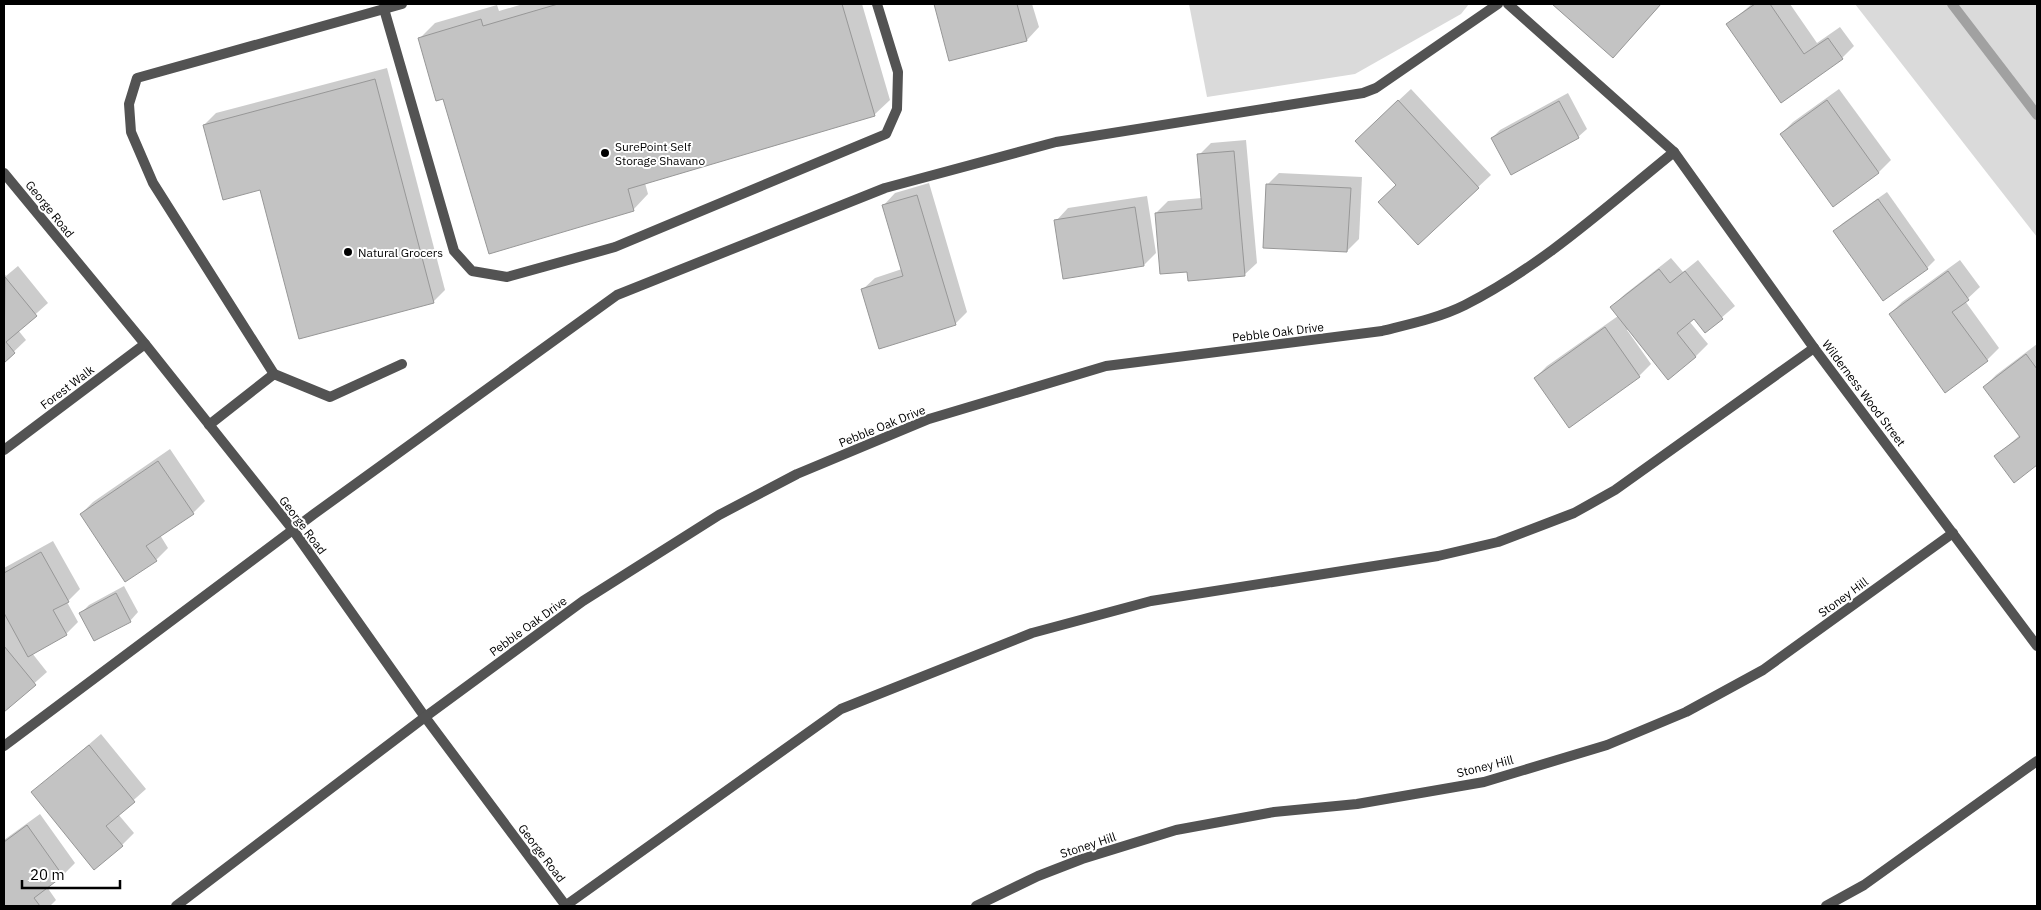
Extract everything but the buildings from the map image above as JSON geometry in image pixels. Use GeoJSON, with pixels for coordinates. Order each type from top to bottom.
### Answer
{"type":"FeatureCollection","features":[{"type":"Feature","properties":{"kind":"street"},"geometry":{"type":"LineString","coordinates":[[402,4],[138,78],[129,104],[131,132],[153,183],[274,374],[330,397],[402,364]]}},
{"type":"Feature","properties":{"kind":"street"},"geometry":{"type":"LineString","coordinates":[[384,9],[454,251],[472,271],[507,276],[615,247],[886,134],[897,109],[898,72],[877,4]]}},
{"type":"Feature","properties":{"kind":"street"},"geometry":{"type":"LineString","coordinates":[[4,746],[293,530],[617,295],[885,188],[1046,144],[1363,93],[1376,88],[1498,4]]}},
{"type":"Feature","properties":{"kind":"street","name":"Wilderness Wood Street"},"geometry":{"type":"LineString","coordinates":[[1508,4],[1674,152],[1814,348],[2037,646]]}},
{"type":"Feature","properties":{"kind":"street","name":"Pebble Oak Drive"},"geometry":{"type":"LineString","coordinates":[[176,906],[425,717],[583,601],[719,515],[798,474],[929,419],[1106,366],[1382,331],[1423,321],[1463,306],[1545,256],[1674,152]]}},
{"type":"Feature","properties":{"kind":"street","name":"George Road"},"geometry":{"type":"LineString","coordinates":[[4,173],[293,530],[425,717],[566,906]]}},
{"type":"Feature","properties":{"kind":"street","name":"Forest Walk"},"geometry":{"type":"LineString","coordinates":[[4,450],[144,344]]}},
{"type":"Feature","properties":{"kind":"street"},"geometry":{"type":"LineString","coordinates":[[566,906],[841,709],[1032,633],[1151,600],[1438,556],[1498,542],[1574,513],[1614,490],[1814,348]]}},
{"type":"Feature","properties":{"kind":"street"},"geometry":{"type":"LineString","coordinates":[[209,425],[274,374]]}},
{"type":"Feature","properties":{"kind":"street","name":"Stoney Hill"},"geometry":{"type":"LineString","coordinates":[[976,906],[1038,876],[1082,859],[1176,830],[1274,812],[1357,804],[1484,782],[1607,745],[1686,712],[1763,670],[1953,533]]}},
{"type":"Feature","properties":{"kind":"street"},"geometry":{"type":"LineString","coordinates":[[1826,906],[1864,885],[2037,761]]}},
{"type":"Feature","properties":{"kind":"shaded area"},"geometry":{"type":"Polygon","coordinates":[[[1189,4],[1469,4],[1461,14],[1355,74],[1207,97],[1189,4]]]}},
{"type":"Feature","properties":{"kind":"shaded area"},"geometry":{"type":"Polygon","coordinates":[[[1855,4],[2037,4],[2037,237],[1855,4]]]}},
{"type":"Feature","properties":{"kind":"waterway"},"geometry":{"type":"LineString","coordinates":[[1952,4],[2037,115]]}},
{"type":"Feature","properties":{"kind":"place","name":"SurePoint Self Storage Shavano"},"geometry":{"type":"Point","coordinates":[605,153]}},
{"type":"Feature","properties":{"kind":"place","name":"Natural Grocers"},"geometry":{"type":"Point","coordinates":[348,252]}}]}
